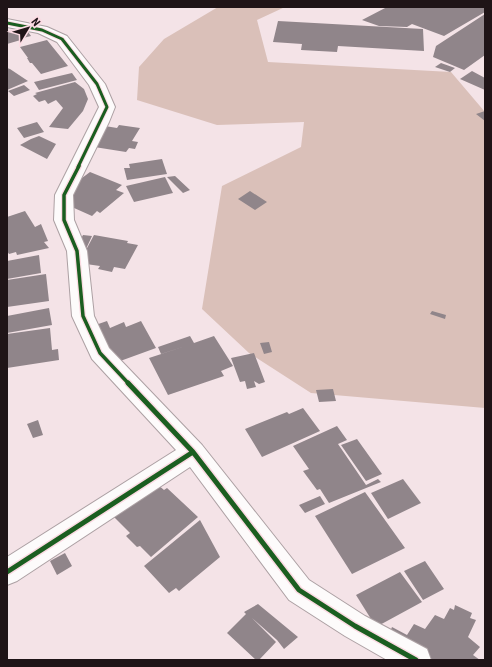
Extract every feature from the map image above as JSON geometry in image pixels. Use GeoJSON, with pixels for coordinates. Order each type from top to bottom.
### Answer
{"type":"FeatureCollection","features":[{"type":"Feature","properties":{"kind":"street"},"geometry":{"type":"LineString","coordinates":[[7,23],[42,30],[62,39],[97,84],[107,106],[101,122],[64,195],[64,220],[78,251],[83,316],[100,353],[193,452],[299,590],[355,626],[416,660]]}},
{"type":"Feature","properties":{"kind":"street"},"geometry":{"type":"LineString","coordinates":[[7,572],[193,452]]}},
{"type":"Feature","properties":{"kind":"shaded area"},"geometry":{"type":"Polygon","coordinates":[[[218,7],[285,7],[257,20],[268,62],[451,72],[485,112],[485,408],[311,393],[249,353],[202,309],[222,186],[301,147],[304,122],[217,125],[137,100],[139,67],[164,39],[218,7]]]}},
{"type":"Feature","properties":{"kind":"building"},"geometry":{"type":"Polygon","coordinates":[[[387,7],[485,7],[485,12],[444,36],[412,24],[407,27],[379,26],[362,20],[387,7]]]}},
{"type":"Feature","properties":{"kind":"building"},"geometry":{"type":"Polygon","coordinates":[[[485,14],[485,55],[464,70],[433,57],[436,46],[485,14]]]}},
{"type":"Feature","properties":{"kind":"building"},"geometry":{"type":"Polygon","coordinates":[[[278,21],[423,29],[424,51],[338,46],[337,52],[301,50],[302,44],[273,42],[278,21]]]}},
{"type":"Feature","properties":{"kind":"building"},"geometry":{"type":"Polygon","coordinates":[[[26,29],[31,36],[23,38],[18,31],[26,29]]]}},
{"type":"Feature","properties":{"kind":"building"},"geometry":{"type":"Polygon","coordinates":[[[14,30],[24,39],[7,44],[7,32],[14,30]]]}},
{"type":"Feature","properties":{"kind":"building"},"geometry":{"type":"Polygon","coordinates":[[[47,40],[68,66],[41,74],[32,63],[30,63],[20,47],[47,40]]]}},
{"type":"Feature","properties":{"kind":"building"},"geometry":{"type":"Polygon","coordinates":[[[441,63],[455,68],[450,72],[435,67],[441,63]]]}},
{"type":"Feature","properties":{"kind":"building"},"geometry":{"type":"Polygon","coordinates":[[[7,68],[10,69],[28,81],[7,90],[7,68]]]}},
{"type":"Feature","properties":{"kind":"building"},"geometry":{"type":"Polygon","coordinates":[[[472,71],[485,78],[485,90],[460,79],[472,71]]]}},
{"type":"Feature","properties":{"kind":"building"},"geometry":{"type":"Polygon","coordinates":[[[72,73],[77,80],[39,90],[34,82],[72,73]]]}},
{"type":"Feature","properties":{"kind":"building"},"geometry":{"type":"Polygon","coordinates":[[[75,82],[84,89],[88,99],[83,111],[68,129],[49,127],[63,108],[56,100],[48,104],[45,100],[39,102],[33,96],[37,94],[35,93],[75,82]]]}},
{"type":"Feature","properties":{"kind":"building"},"geometry":{"type":"Polygon","coordinates":[[[24,85],[30,90],[14,96],[8,91],[24,85]]]}},
{"type":"Feature","properties":{"kind":"building"},"geometry":{"type":"Polygon","coordinates":[[[485,111],[485,121],[476,114],[485,111]]]}},
{"type":"Feature","properties":{"kind":"building"},"geometry":{"type":"Polygon","coordinates":[[[37,122],[44,132],[24,138],[17,128],[37,122]]]}},
{"type":"Feature","properties":{"kind":"building"},"geometry":{"type":"Polygon","coordinates":[[[119,125],[140,128],[132,141],[138,142],[135,149],[129,148],[126,152],[88,146],[105,126],[117,128],[119,125]]]}},
{"type":"Feature","properties":{"kind":"building"},"geometry":{"type":"Polygon","coordinates":[[[39,136],[56,144],[47,159],[20,145],[39,136]]]}},
{"type":"Feature","properties":{"kind":"building"},"geometry":{"type":"Polygon","coordinates":[[[162,159],[167,174],[127,180],[124,168],[130,168],[129,164],[162,159]]]}},
{"type":"Feature","properties":{"kind":"building"},"geometry":{"type":"Polygon","coordinates":[[[90,172],[122,185],[116,190],[124,193],[100,213],[97,211],[92,216],[54,199],[90,172]]]}},
{"type":"Feature","properties":{"kind":"building"},"geometry":{"type":"Polygon","coordinates":[[[175,176],[190,190],[183,193],[167,177],[175,176]]]}},
{"type":"Feature","properties":{"kind":"building"},"geometry":{"type":"Polygon","coordinates":[[[165,177],[173,193],[134,202],[126,186],[165,177]]]}},
{"type":"Feature","properties":{"kind":"building"},"geometry":{"type":"Polygon","coordinates":[[[250,191],[267,202],[255,210],[238,199],[250,191]]]}},
{"type":"Feature","properties":{"kind":"building"},"geometry":{"type":"Polygon","coordinates":[[[25,211],[35,227],[41,224],[48,241],[44,242],[49,248],[17,255],[16,252],[9,254],[7,251],[7,217],[25,211]]]}},
{"type":"Feature","properties":{"kind":"building"},"geometry":{"type":"Polygon","coordinates":[[[83,235],[92,236],[86,249],[76,248],[83,235]]]}},
{"type":"Feature","properties":{"kind":"building"},"geometry":{"type":"Polygon","coordinates":[[[94,235],[128,241],[127,243],[138,245],[125,269],[114,267],[112,272],[98,269],[100,266],[79,263],[94,235]]]}},
{"type":"Feature","properties":{"kind":"building"},"geometry":{"type":"Polygon","coordinates":[[[39,255],[41,273],[7,279],[7,261],[39,255]]]}},
{"type":"Feature","properties":{"kind":"building"},"geometry":{"type":"Polygon","coordinates":[[[46,274],[49,301],[7,307],[7,280],[46,274]]]}},
{"type":"Feature","properties":{"kind":"building"},"geometry":{"type":"Polygon","coordinates":[[[49,308],[52,325],[7,333],[7,316],[49,308]]]}},
{"type":"Feature","properties":{"kind":"building"},"geometry":{"type":"Polygon","coordinates":[[[432,311],[446,315],[445,319],[430,314],[432,311]]]}},
{"type":"Feature","properties":{"kind":"building"},"geometry":{"type":"Polygon","coordinates":[[[107,321],[110,328],[124,322],[126,327],[141,321],[156,348],[112,364],[84,329],[107,321]]]}},
{"type":"Feature","properties":{"kind":"building"},"geometry":{"type":"Polygon","coordinates":[[[50,328],[52,350],[58,349],[59,360],[7,368],[7,334],[50,328]]]}},
{"type":"Feature","properties":{"kind":"building"},"geometry":{"type":"Polygon","coordinates":[[[190,336],[194,343],[214,336],[233,366],[221,371],[224,376],[168,395],[149,358],[192,344],[161,354],[158,347],[190,336]]]}},
{"type":"Feature","properties":{"kind":"building"},"geometry":{"type":"Polygon","coordinates":[[[269,342],[272,352],[264,354],[260,343],[269,342]]]}},
{"type":"Feature","properties":{"kind":"building"},"geometry":{"type":"Polygon","coordinates":[[[254,353],[265,382],[259,384],[254,381],[256,387],[247,389],[245,381],[240,382],[231,358],[254,353]]]}},
{"type":"Feature","properties":{"kind":"building"},"geometry":{"type":"Polygon","coordinates":[[[333,389],[336,401],[319,402],[316,390],[333,389]]]}},
{"type":"Feature","properties":{"kind":"building"},"geometry":{"type":"Polygon","coordinates":[[[303,408],[320,431],[262,457],[245,429],[287,412],[289,414],[303,408]]]}},
{"type":"Feature","properties":{"kind":"building"},"geometry":{"type":"Polygon","coordinates":[[[38,420],[43,435],[33,438],[27,424],[38,420]]]}},
{"type":"Feature","properties":{"kind":"building"},"geometry":{"type":"Polygon","coordinates":[[[337,426],[347,440],[338,444],[366,485],[378,479],[381,482],[329,503],[320,489],[317,490],[303,471],[309,469],[293,446],[337,426]]]}},
{"type":"Feature","properties":{"kind":"building"},"geometry":{"type":"Polygon","coordinates":[[[357,439],[382,474],[366,481],[341,445],[357,439]]]}},
{"type":"Feature","properties":{"kind":"building"},"geometry":{"type":"Polygon","coordinates":[[[151,479],[164,490],[167,488],[198,517],[151,557],[140,546],[137,547],[126,536],[130,533],[105,508],[151,479]]]}},
{"type":"Feature","properties":{"kind":"building"},"geometry":{"type":"Polygon","coordinates":[[[403,479],[421,503],[388,519],[371,493],[403,479]]]}},
{"type":"Feature","properties":{"kind":"building"},"geometry":{"type":"Polygon","coordinates":[[[365,492],[405,548],[352,574],[315,516],[365,492]]]}},
{"type":"Feature","properties":{"kind":"building"},"geometry":{"type":"Polygon","coordinates":[[[320,496],[325,504],[305,513],[299,505],[320,496]]]}},
{"type":"Feature","properties":{"kind":"building"},"geometry":{"type":"Polygon","coordinates":[[[200,520],[220,557],[179,591],[176,588],[169,593],[144,566],[200,520]]]}},
{"type":"Feature","properties":{"kind":"building"},"geometry":{"type":"Polygon","coordinates":[[[65,553],[72,566],[57,575],[50,561],[65,553]]]}},
{"type":"Feature","properties":{"kind":"building"},"geometry":{"type":"Polygon","coordinates":[[[425,561],[444,589],[423,600],[404,571],[425,561]]]}},
{"type":"Feature","properties":{"kind":"building"},"geometry":{"type":"Polygon","coordinates":[[[400,572],[422,602],[376,627],[356,595],[400,572]]]}},
{"type":"Feature","properties":{"kind":"building"},"geometry":{"type":"Polygon","coordinates":[[[258,604],[298,637],[284,649],[277,640],[252,618],[276,642],[259,660],[256,660],[227,633],[246,614],[244,612],[258,604]]]}},
{"type":"Feature","properties":{"kind":"building"},"geometry":{"type":"Polygon","coordinates":[[[455,605],[472,613],[470,618],[476,620],[468,637],[480,647],[473,655],[480,660],[411,660],[385,645],[392,627],[407,635],[414,624],[425,629],[435,615],[444,619],[450,608],[454,610],[455,605]]]}},
{"type":"Feature","properties":{"kind":"cycle path"},"geometry":{"type":"LineString","coordinates":[[7,23],[42,30],[62,39],[97,84],[107,107],[64,195],[64,220],[77,251],[83,316],[100,353],[193,452],[299,590],[355,626],[416,660]]}},
{"type":"Feature","properties":{"kind":"cycle path"},"geometry":{"type":"LineString","coordinates":[[7,572],[193,452]]}}]}
